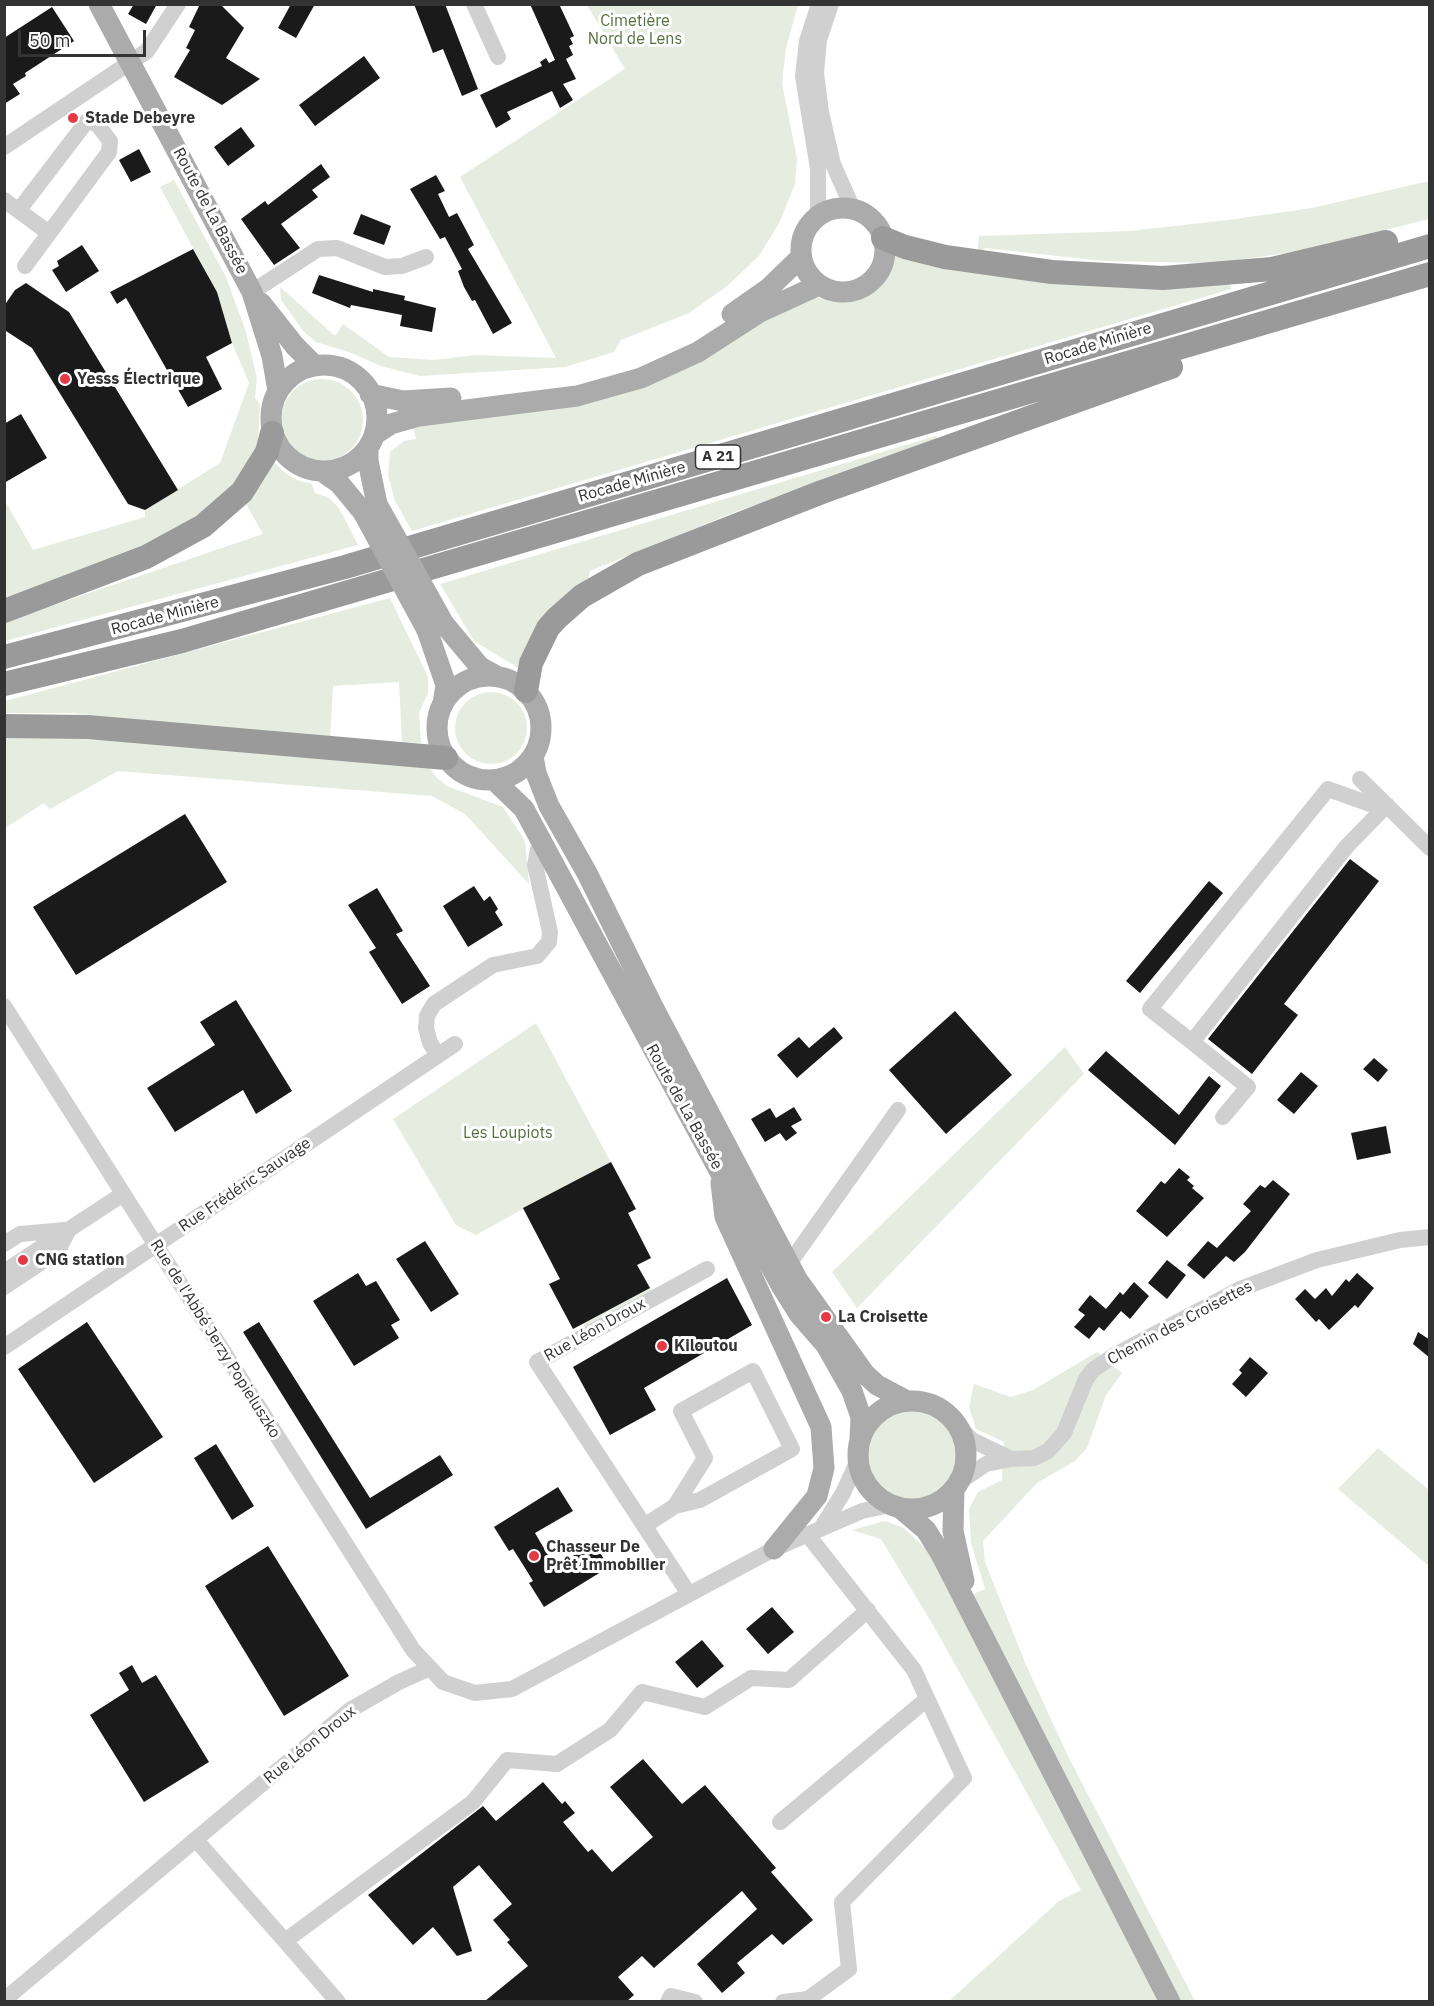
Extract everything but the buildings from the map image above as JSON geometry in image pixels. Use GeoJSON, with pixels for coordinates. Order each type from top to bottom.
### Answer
{"type":"FeatureCollection","features":[{"type":"Feature","properties":{"kind":"highway"},"geometry":{"type":"LineString","coordinates":[[883,238],[945,257],[1052,272],[1162,278],[1272,269],[1392,241],[1430,235]]}},
{"type":"Feature","properties":{"kind":"highway","name":"Rocade Minière"},"geometry":{"type":"LineString","coordinates":[[4,657],[345,567],[1430,246]]}},
{"type":"Feature","properties":{"kind":"highway","name":"Rocade Minière"},"geometry":{"type":"LineString","coordinates":[[4,684],[193,638],[1430,274]]}},
{"type":"Feature","properties":{"kind":"highway"},"geometry":{"type":"LineString","coordinates":[[526,691],[531,663],[557,618],[582,596],[638,564],[822,492],[1393,286]]}},
{"type":"Feature","properties":{"kind":"highway"},"geometry":{"type":"LineString","coordinates":[[4,611],[146,557],[203,526],[242,492],[263,461],[272,433]]}},
{"type":"Feature","properties":{"kind":"highway"},"geometry":{"type":"LineString","coordinates":[[4,726],[88,727],[446,758]]}},
{"type":"Feature","properties":{"kind":"main road","name":"Route de La Bassée"},"geometry":{"type":"LineString","coordinates":[[99,4],[252,292],[272,356],[278,391]]}},
{"type":"Feature","properties":{"kind":"main road"},"geometry":{"type":"LineString","coordinates":[[830,210],[853,210],[873,222],[883,238],[882,264],[868,284],[850,291],[829,290],[819,285],[807,272],[801,257],[804,235],[818,216],[830,210]]}},
{"type":"Feature","properties":{"kind":"main road"},"geometry":{"type":"LineString","coordinates":[[370,394],[403,401],[432,400],[571,385],[626,369],[685,345],[718,324],[769,288],[801,257]]}},
{"type":"Feature","properties":{"kind":"main road"},"geometry":{"type":"LineString","coordinates":[[323,472],[348,465],[391,424],[418,416],[577,396],[641,378],[699,352],[760,312],[819,285]]}},
{"type":"Feature","properties":{"kind":"main road","name":"Route de La Bassée"},"geometry":{"type":"LineString","coordinates":[[252,292],[295,346],[315,366]]}},
{"type":"Feature","properties":{"kind":"main road"},"geometry":{"type":"LineString","coordinates":[[370,508],[368,461],[376,407],[370,394],[361,380],[347,371],[332,366],[315,366],[300,370],[287,379],[278,391],[272,406],[272,433],[282,452],[294,463],[323,472],[370,508],[436,627],[480,667],[517,684],[526,691],[536,705],[541,722],[540,740],[533,756],[516,772],[494,780],[483,780],[462,773],[446,758],[437,731],[446,685],[436,627]]}},
{"type":"Feature","properties":{"kind":"main road"},"geometry":{"type":"LineString","coordinates":[[443,704],[460,685],[471,679],[498,677]]}},
{"type":"Feature","properties":{"kind":"main road","name":"Route de La Bassée"},"geometry":{"type":"LineString","coordinates":[[533,756],[536,773],[549,806],[587,873],[653,1007],[789,1264],[865,1374],[877,1385],[907,1401]]}},
{"type":"Feature","properties":{"kind":"main road","name":"Route de La Bassée"},"geometry":{"type":"LineString","coordinates":[[494,780],[524,809],[782,1287],[799,1314],[826,1345],[852,1391],[861,1417],[860,1439]]}},
{"type":"Feature","properties":{"kind":"main road"},"geometry":{"type":"LineString","coordinates":[[720,1173],[725,1217],[822,1427],[824,1468],[817,1496],[774,1549]]}},
{"type":"Feature","properties":{"kind":"main road"},"geometry":{"type":"LineString","coordinates":[[969,1608],[953,1531],[956,1486],[966,1454],[957,1425],[935,1406],[907,1401],[891,1405],[878,1413],[867,1425],[860,1439],[858,1460],[868,1487],[926,1530],[969,1608],[1170,2001]]}},
{"type":"Feature","properties":{"kind":"main road"},"geometry":{"type":"LineString","coordinates":[[895,1506],[923,1508],[934,1504],[956,1486]]}},
{"type":"Feature","properties":{"kind":"street"},"geometry":{"type":"LineString","coordinates":[[4,147],[147,51],[178,4]]}},
{"type":"Feature","properties":{"kind":"street"},"geometry":{"type":"LineString","coordinates":[[474,4],[498,57]]}},
{"type":"Feature","properties":{"kind":"street"},"geometry":{"type":"LineString","coordinates":[[818,216],[818,169],[803,76],[807,41],[819,4]]}},
{"type":"Feature","properties":{"kind":"street"},"geometry":{"type":"LineString","coordinates":[[831,4],[819,40],[817,83],[820,112],[833,164],[853,210]]}},
{"type":"Feature","properties":{"kind":"street"},"geometry":{"type":"LineString","coordinates":[[25,266],[109,152],[110,141],[97,124],[87,121],[12,205],[49,233]]}},
{"type":"Feature","properties":{"kind":"street"},"geometry":{"type":"LineString","coordinates":[[252,292],[318,249],[337,248],[385,267],[402,266],[426,256]]}},
{"type":"Feature","properties":{"kind":"street"},"geometry":{"type":"LineString","coordinates":[[1360,779],[1430,849]]}},
{"type":"Feature","properties":{"kind":"street"},"geometry":{"type":"LineString","coordinates":[[1223,1117],[1248,1087],[1150,1009],[1328,789],[1370,804],[1387,805]]}},
{"type":"Feature","properties":{"kind":"street"},"geometry":{"type":"LineString","coordinates":[[1192,1042],[1347,846],[1387,805]]}},
{"type":"Feature","properties":{"kind":"street"},"geometry":{"type":"LineString","coordinates":[[438,1055],[430,1043],[426,1028],[427,1016],[434,1004],[494,965],[537,956],[549,942],[550,932],[535,865],[540,839]]}},
{"type":"Feature","properties":{"kind":"street","name":"Rue de l'Abbé Jerzy Popieluszko"},"geometry":{"type":"LineString","coordinates":[[4,1006],[413,1650],[430,1668]]}},
{"type":"Feature","properties":{"kind":"street","name":"Rue Frédéric Sauvage"},"geometry":{"type":"LineString","coordinates":[[4,1347],[455,1044]]}},
{"type":"Feature","properties":{"kind":"street"},"geometry":{"type":"LineString","coordinates":[[789,1264],[898,1110]]}},
{"type":"Feature","properties":{"kind":"street"},"geometry":{"type":"LineString","coordinates":[[4,1272],[123,1194]]}},
{"type":"Feature","properties":{"kind":"street"},"geometry":{"type":"LineString","coordinates":[[4,1244],[20,1233],[69,1230]]}},
{"type":"Feature","properties":{"kind":"street"},"geometry":{"type":"LineString","coordinates":[[4,1287],[58,1251],[69,1230]]}},
{"type":"Feature","properties":{"kind":"street"},"geometry":{"type":"LineString","coordinates":[[4,1259],[44,1233]]}},
{"type":"Feature","properties":{"kind":"street","name":"Chemin des Croisettes"},"geometry":{"type":"LineString","coordinates":[[956,1486],[986,1464],[1011,1459],[1034,1458],[1064,1433],[1086,1379],[1093,1370],[1113,1356],[1240,1289],[1317,1260],[1400,1240],[1430,1236]]}},
{"type":"Feature","properties":{"kind":"street","name":"Rue Léon Droux"},"geometry":{"type":"LineString","coordinates":[[689,1594],[537,1362],[707,1269]]}},
{"type":"Feature","properties":{"kind":"street"},"geometry":{"type":"LineString","coordinates":[[644,1526],[675,1506],[699,1500],[792,1449],[753,1371],[681,1411],[705,1458],[675,1506]]}},
{"type":"Feature","properties":{"kind":"street"},"geometry":{"type":"LineString","coordinates":[[957,1425],[972,1440],[1011,1459]]}},
{"type":"Feature","properties":{"kind":"street"},"geometry":{"type":"LineString","coordinates":[[815,1530],[843,1493],[858,1460]]}},
{"type":"Feature","properties":{"kind":"street"},"geometry":{"type":"LineString","coordinates":[[430,1668],[443,1682],[475,1693],[512,1689],[774,1549],[874,1507],[895,1506]]}},
{"type":"Feature","properties":{"kind":"street"},"geometry":{"type":"LineString","coordinates":[[783,2001],[808,1999],[849,1969],[842,1902],[964,1778],[914,1670],[868,1610],[815,1530]]}},
{"type":"Feature","properties":{"kind":"street"},"geometry":{"type":"LineString","coordinates":[[285,1941],[473,1802],[507,1760],[557,1764],[610,1730],[642,1692],[705,1707],[751,1678],[789,1680],[868,1610]]}},
{"type":"Feature","properties":{"kind":"street","name":"Rue Léon Droux"},"geometry":{"type":"LineString","coordinates":[[4,2000],[350,1710],[399,1682],[430,1668]]}},
{"type":"Feature","properties":{"kind":"street"},"geometry":{"type":"LineString","coordinates":[[780,1822],[927,1699]]}},
{"type":"Feature","properties":{"kind":"street"},"geometry":{"type":"LineString","coordinates":[[196,1840],[338,2001]]}},
{"type":"Feature","properties":{"kind":"street"},"geometry":{"type":"LineString","coordinates":[[668,2001],[671,1996],[695,2001]]}},
{"type":"Feature","properties":{"kind":"green space","name":"Cimetière Nord de Lens"},"geometry":{"type":"Polygon","coordinates":[[[587,5],[798,5],[786,48],[782,83],[797,159],[795,184],[779,223],[759,256],[726,287],[689,313],[621,340],[614,352],[565,367],[420,376],[381,366],[349,352],[316,342],[304,332],[281,300],[280,287],[335,336],[343,324],[389,357],[434,360],[475,355],[556,358],[460,177],[625,69],[587,5]]]}},
{"type":"Feature","properties":{"kind":"green space"},"geometry":{"type":"Polygon","coordinates":[[[174,180],[226,277],[246,332],[257,378],[255,398],[260,404],[257,459],[220,498],[196,517],[136,550],[5,597],[4,499],[33,550],[145,517],[145,510],[220,463],[249,383],[232,343],[217,292],[160,187],[174,180]]]}},
{"type":"Feature","properties":{"kind":"green space"},"geometry":{"type":"Polygon","coordinates":[[[1429,181],[1429,219],[1302,251],[1215,263],[1103,261],[985,248],[977,256],[979,236],[1130,231],[1228,220],[1312,208],[1429,181]]]}},
{"type":"Feature","properties":{"kind":"green space"},"geometry":{"type":"Polygon","coordinates":[[[895,251],[921,262],[951,270],[1053,283],[1230,283],[1231,289],[412,531],[395,501],[388,475],[390,452],[404,441],[416,439],[412,424],[553,403],[746,328],[813,297],[845,302],[858,300],[880,286],[889,275],[895,251]]]}},
{"type":"Feature","properties":{"kind":"green space"},"geometry":{"type":"Polygon","coordinates":[[[322,379],[338,383],[351,391],[359,404],[363,420],[359,436],[351,449],[338,457],[322,461],[306,457],[293,449],[285,436],[281,420],[285,404],[293,391],[306,383],[322,379]]]}},
{"type":"Feature","properties":{"kind":"green space"},"geometry":{"type":"Polygon","coordinates":[[[936,436],[937,443],[864,471],[740,510],[590,571],[588,580],[525,672],[474,641],[440,584],[936,436]]]}},
{"type":"Feature","properties":{"kind":"green space"},"geometry":{"type":"Polygon","coordinates":[[[275,463],[297,480],[312,484],[315,493],[328,497],[339,508],[358,545],[5,641],[4,622],[263,534],[245,502],[265,478],[270,464],[275,463]]]}},
{"type":"Feature","properties":{"kind":"green space"},"geometry":{"type":"Polygon","coordinates":[[[390,598],[428,677],[428,693],[419,713],[421,743],[402,742],[399,682],[333,686],[330,739],[72,713],[5,713],[5,701],[390,598]]]}},
{"type":"Feature","properties":{"kind":"green space"},"geometry":{"type":"Polygon","coordinates":[[[491,692],[511,698],[521,708],[527,728],[521,748],[511,758],[491,764],[471,758],[461,748],[455,728],[461,708],[471,698],[491,692]]]}},
{"type":"Feature","properties":{"kind":"green space"},"geometry":{"type":"Polygon","coordinates":[[[5,735],[177,744],[429,767],[447,786],[503,807],[525,841],[529,884],[465,814],[432,796],[118,771],[50,809],[44,803],[5,828],[5,735]]]}},
{"type":"Feature","properties":{"kind":"green space","name":"Les Loupiots"},"geometry":{"type":"Polygon","coordinates":[[[536,1023],[636,1209],[628,1213],[651,1258],[638,1265],[652,1291],[585,1327],[523,1209],[476,1235],[456,1225],[393,1119],[536,1023]]]}},
{"type":"Feature","properties":{"kind":"green space"},"geometry":{"type":"Polygon","coordinates":[[[1065,1047],[1084,1074],[857,1308],[832,1272],[1065,1047]]]}},
{"type":"Feature","properties":{"kind":"green space"},"geometry":{"type":"Polygon","coordinates":[[[1097,1352],[1122,1373],[1106,1395],[1087,1448],[1075,1461],[1037,1483],[983,1541],[985,1562],[1026,1665],[1068,1756],[1195,2001],[949,2001],[1059,1901],[1081,1890],[933,1625],[881,1539],[852,1530],[885,1521],[904,1528],[930,1553],[954,1602],[985,1589],[971,1543],[969,1509],[978,1492],[1002,1480],[1004,1442],[976,1429],[969,1407],[974,1384],[1011,1397],[1033,1390],[1097,1352]]]}},
{"type":"Feature","properties":{"kind":"green space"},"geometry":{"type":"Polygon","coordinates":[[[912,1410],[929,1414],[944,1423],[953,1438],[957,1455],[953,1472],[944,1487],[929,1496],[912,1500],[895,1496],[880,1487],[871,1472],[867,1455],[871,1438],[880,1423],[895,1414],[912,1410]]]}},
{"type":"Feature","properties":{"kind":"green space"},"geometry":{"type":"Polygon","coordinates":[[[1378,1448],[1429,1490],[1429,1566],[1338,1489],[1378,1448]]]}},
{"type":"Feature","properties":{"kind":"place","name":"Stade Debeyre"},"geometry":{"type":"Point","coordinates":[73,118]}},
{"type":"Feature","properties":{"kind":"place","name":"Yesss Électrique"},"geometry":{"type":"Point","coordinates":[65,379]}},
{"type":"Feature","properties":{"kind":"place","name":"CNG station"},"geometry":{"type":"Point","coordinates":[23,1260]}},
{"type":"Feature","properties":{"kind":"place","name":"La Croisette"},"geometry":{"type":"Point","coordinates":[826,1317]}},
{"type":"Feature","properties":{"kind":"place","name":"Kiloutou"},"geometry":{"type":"Point","coordinates":[662,1346]}},
{"type":"Feature","properties":{"kind":"place","name":"Chasseur De Prêt Immobilier"},"geometry":{"type":"Point","coordinates":[534,1556]}}]}
